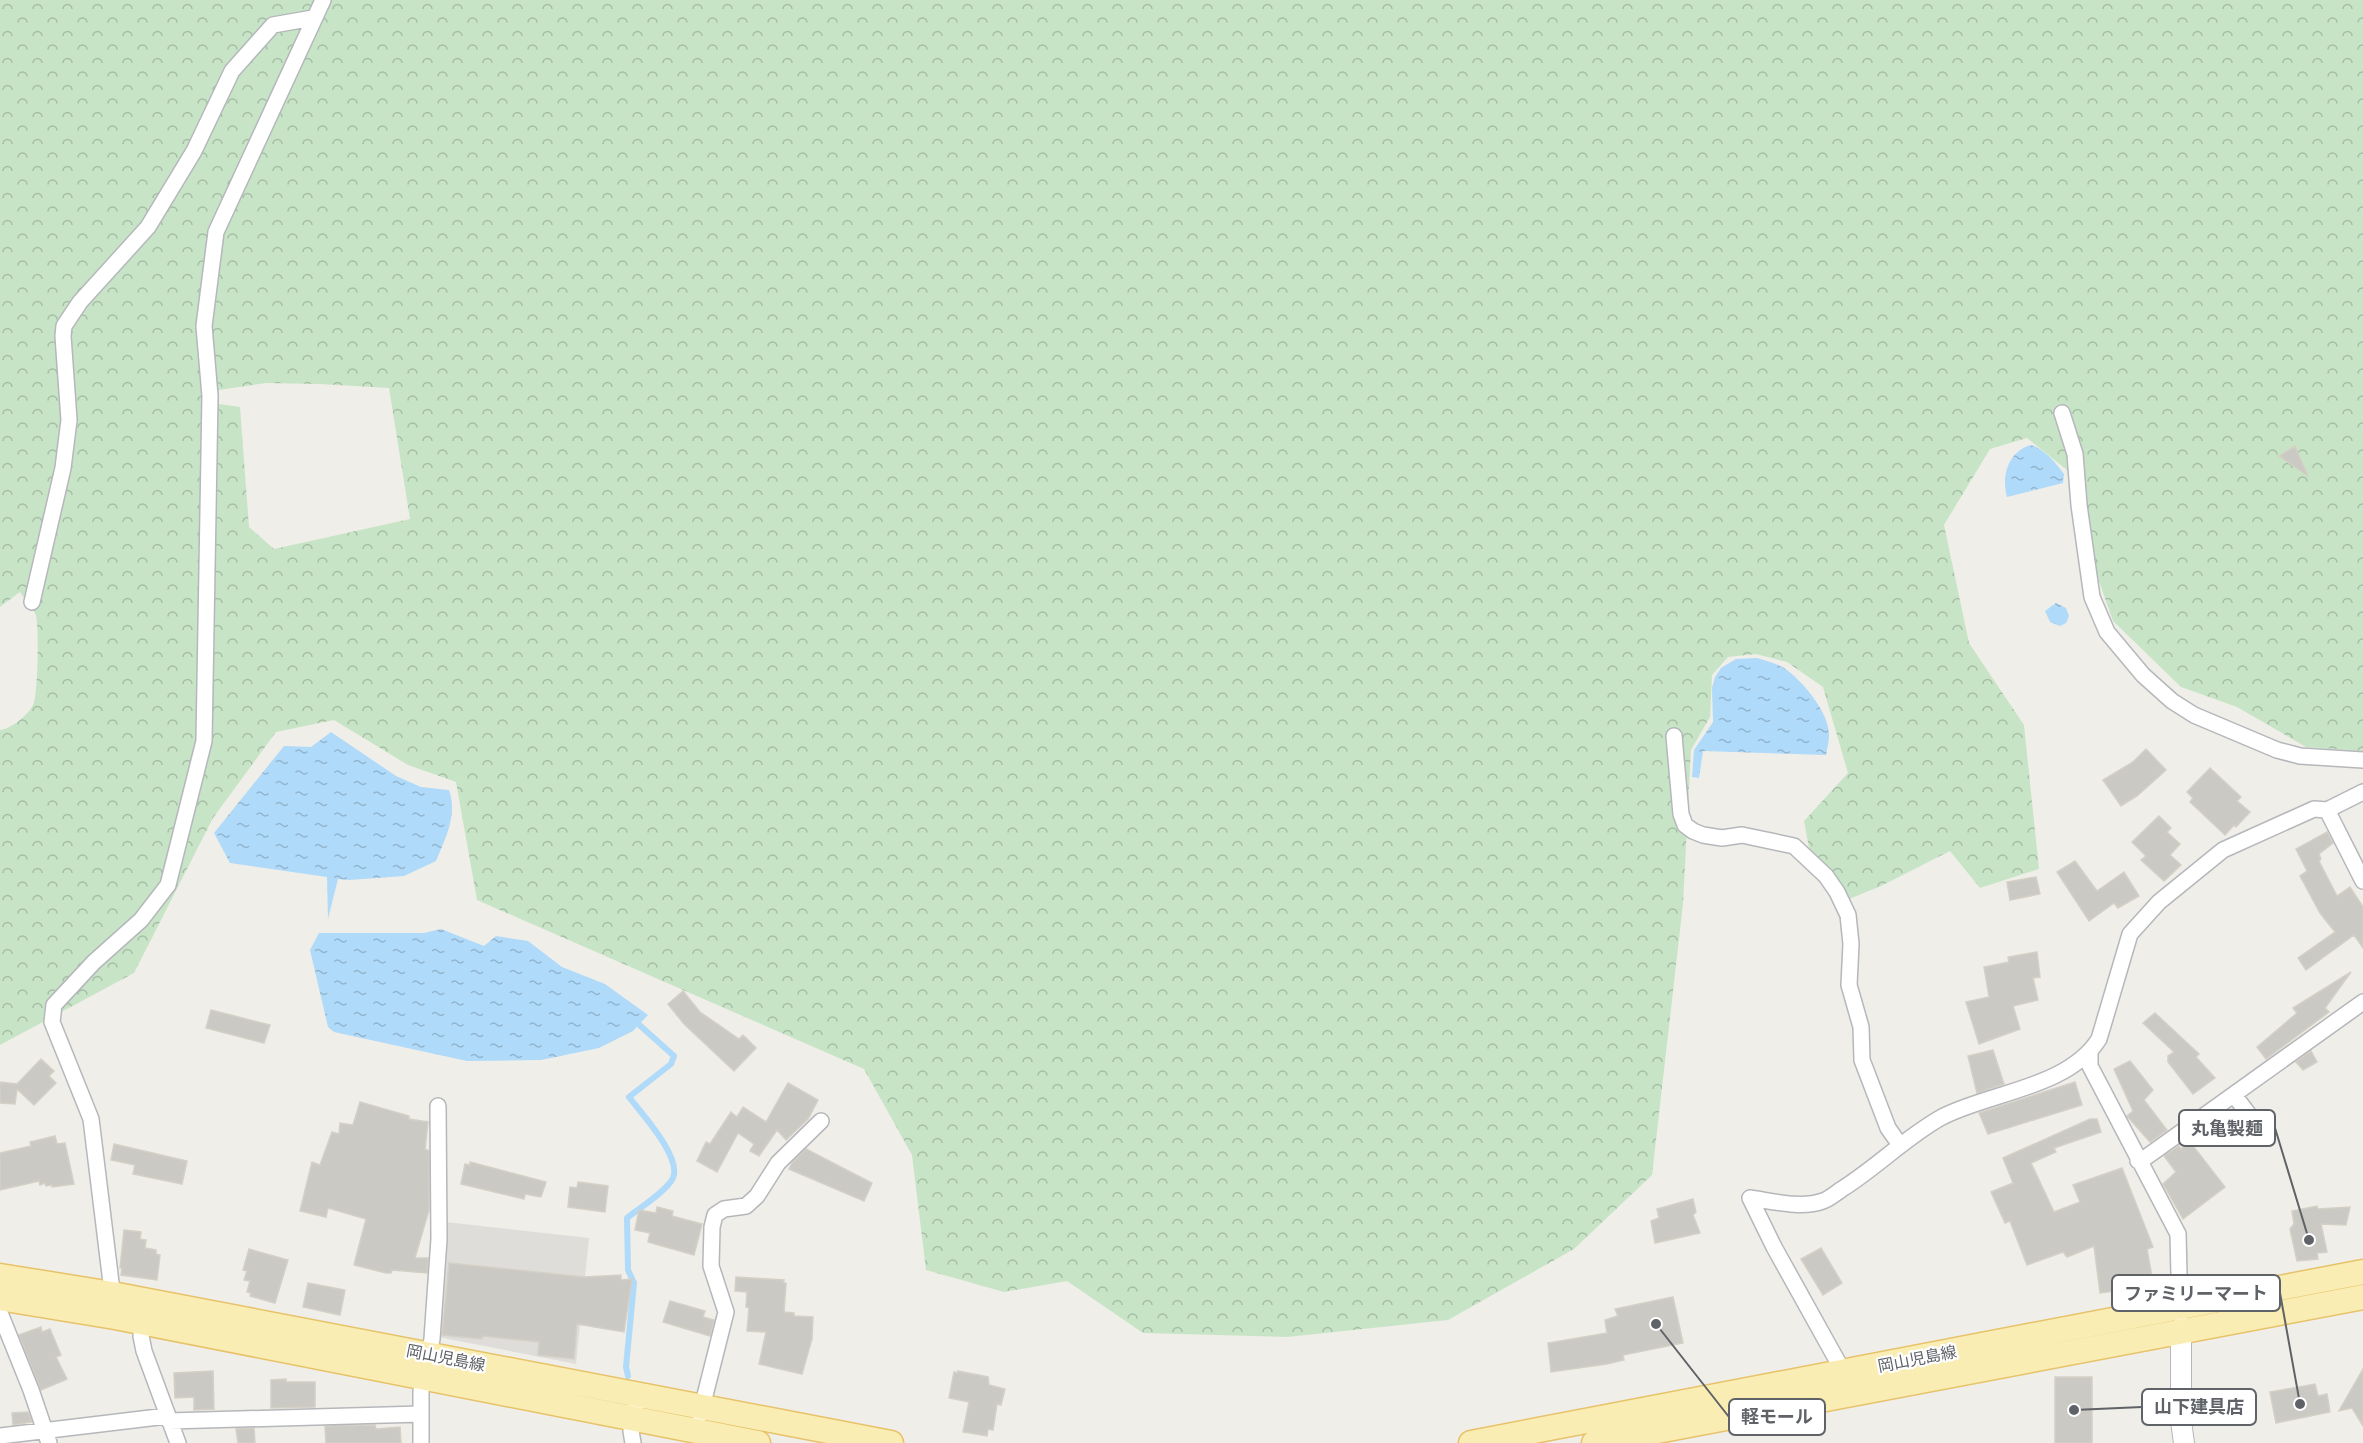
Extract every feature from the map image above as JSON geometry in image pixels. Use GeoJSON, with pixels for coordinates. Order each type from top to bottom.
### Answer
{"type":"FeatureCollection","features":[{"type":"Feature","properties":{"kind":"main road","name":"岡山児島線"},"geometry":{"type":"LineString","coordinates":[[1594,1443],[1808,1391],[1842,1372],[2363,1272]]}},
{"type":"Feature","properties":{"kind":"main road","name":"岡山児島線"},"geometry":{"type":"LineString","coordinates":[[0,1276],[114,1306],[427,1366],[632,1418],[758,1443]]}},
{"type":"Feature","properties":{"kind":"main road","name":"岡山児島線"},"geometry":{"type":"LineString","coordinates":[[1471,1443],[2181,1333],[2363,1297]]}},
{"type":"Feature","properties":{"kind":"main road","name":"岡山児島線"},"geometry":{"type":"LineString","coordinates":[[0,1298],[114,1306],[144,1323],[638,1395],[703,1406],[813,1435],[891,1443]]}},
{"type":"Feature","properties":{"kind":"street"},"geometry":{"type":"LineString","coordinates":[[114,1306],[91,1119],[52,1022],[54,1005],[94,962],[141,920],[168,885],[204,741],[210,396],[204,326],[216,232],[323,0]]}},
{"type":"Feature","properties":{"kind":"street"},"geometry":{"type":"LineString","coordinates":[[32,603],[63,468],[69,420],[64,326],[80,302],[148,227],[194,151],[232,71],[273,25],[313,18]]}},
{"type":"Feature","properties":{"kind":"street"},"geometry":{"type":"LineString","coordinates":[[2062,414],[2075,454],[2079,505],[2092,597],[2107,632],[2143,675],[2172,701],[2194,715],[2277,750],[2300,756],[2363,760]]}},
{"type":"Feature","properties":{"kind":"street"},"geometry":{"type":"LineString","coordinates":[[1674,736],[1680,814],[1685,825],[1702,835],[1722,838],[1742,835],[1794,846],[1810,860],[1837,892],[1848,915],[1851,944],[1849,985],[1861,1027],[1862,1060],[1888,1128],[1900,1144]]}},
{"type":"Feature","properties":{"kind":"street"},"geometry":{"type":"LineString","coordinates":[[1842,1372],[1750,1198],[1795,1204],[1822,1201],[1860,1178],[1900,1144],[1943,1117],[2053,1076],[2090,1053],[2098,1039],[2130,934],[2159,902],[2223,850],[2314,809],[2327,810],[2363,792]]}},
{"type":"Feature","properties":{"kind":"street"},"geometry":{"type":"LineString","coordinates":[[2327,810],[2357,853],[2363,880]]}},
{"type":"Feature","properties":{"kind":"street"},"geometry":{"type":"LineString","coordinates":[[2138,1161],[2363,1002]]}},
{"type":"Feature","properties":{"kind":"street"},"geometry":{"type":"LineString","coordinates":[[2090,1053],[2090,1066],[2178,1234],[2181,1421],[2184,1443]]}},
{"type":"Feature","properties":{"kind":"street"},"geometry":{"type":"LineString","coordinates":[[2234,1095],[2265,1136]]}},
{"type":"Feature","properties":{"kind":"street"},"geometry":{"type":"LineString","coordinates":[[421,1443],[421,1391],[427,1366],[439,1239],[438,1106]]}},
{"type":"Feature","properties":{"kind":"street"},"geometry":{"type":"LineString","coordinates":[[695,1431],[726,1312],[711,1266],[712,1227],[715,1215],[723,1209],[746,1206],[757,1196],[778,1163],[821,1120]]}},
{"type":"Feature","properties":{"kind":"street"},"geometry":{"type":"LineString","coordinates":[[0,1313],[47,1438]]}},
{"type":"Feature","properties":{"kind":"street"},"geometry":{"type":"LineString","coordinates":[[144,1323],[141,1336],[144,1351],[178,1443]]}},
{"type":"Feature","properties":{"kind":"street"},"geometry":{"type":"LineString","coordinates":[[633,1443],[632,1418],[638,1395]]}},
{"type":"Feature","properties":{"kind":"street"},"geometry":{"type":"LineString","coordinates":[[0,1436],[47,1438],[168,1418],[421,1414]]}},
{"type":"Feature","properties":{"kind":"shaded area"},"geometry":{"type":"Polygon","coordinates":[[[446,1222],[589,1238],[576,1364],[438,1337],[446,1222]]]}},
{"type":"Feature","properties":{"kind":"green space"},"geometry":{"type":"Polygon","coordinates":[[[0,0],[2363,0],[2363,751],[2306,747],[2237,707],[2181,687],[2113,621],[2092,561],[2067,470],[2027,438],[1990,449],[1944,525],[1969,643],[2024,725],[2039,869],[1980,888],[1950,851],[1881,886],[1849,899],[1809,848],[1804,821],[1848,773],[1823,687],[1787,662],[1756,654],[1728,657],[1712,675],[1710,717],[1691,750],[1683,904],[1652,1175],[1574,1249],[1448,1320],[1287,1337],[1143,1333],[1067,1281],[1004,1292],[926,1270],[912,1155],[864,1069],[477,900],[456,782],[408,765],[334,720],[276,732],[213,818],[134,973],[0,1045],[0,730],[19,721],[33,705],[38,646],[36,616],[20,592],[0,607],[0,0]],[[266,383],[219,390],[219,404],[240,407],[249,527],[274,549],[410,519],[389,388],[266,383]]]}},
{"type":"Feature","properties":{"kind":"water"},"geometry":{"type":"Polygon","coordinates":[[[2031,445],[2045,453],[2057,465],[2064,474],[2063,483],[2007,497],[2005,480],[2008,465],[2017,453],[2031,445]]]}},
{"type":"Feature","properties":{"kind":"water"},"geometry":{"type":"Polygon","coordinates":[[[2056,603],[2066,608],[2069,616],[2066,623],[2060,626],[2050,622],[2045,611],[2056,603]]]}},
{"type":"Feature","properties":{"kind":"water"},"geometry":{"type":"Polygon","coordinates":[[[1757,658],[1784,668],[1799,680],[1814,698],[1828,727],[1826,755],[1703,751],[1699,778],[1692,777],[1694,750],[1713,722],[1712,688],[1715,677],[1721,668],[1736,659],[1757,658]]]}},
{"type":"Feature","properties":{"kind":"water"},"geometry":{"type":"Polygon","coordinates":[[[331,732],[396,776],[421,787],[449,790],[452,809],[449,827],[436,861],[404,876],[338,879],[328,919],[327,877],[230,863],[214,833],[284,746],[311,747],[331,732]]]}},
{"type":"Feature","properties":{"kind":"water"},"geometry":{"type":"Polygon","coordinates":[[[441,929],[484,946],[496,936],[528,941],[562,967],[605,984],[648,1015],[633,1031],[599,1048],[541,1060],[467,1061],[334,1032],[328,1027],[310,950],[319,933],[424,933],[441,929]]]}},
{"type":"Feature","properties":{"kind":"building"},"geometry":{"type":"Polygon","coordinates":[[[2295,446],[2308,476],[2279,456],[2295,446]]]}},
{"type":"Feature","properties":{"kind":"building"},"geometry":{"type":"Polygon","coordinates":[[[2146,749],[2166,770],[2137,796],[2121,806],[2103,780],[2133,762],[2146,749]]]}},
{"type":"Feature","properties":{"kind":"building"},"geometry":{"type":"Polygon","coordinates":[[[2210,768],[2241,797],[2237,801],[2250,812],[2225,835],[2190,802],[2193,798],[2187,792],[2210,768]]]}},
{"type":"Feature","properties":{"kind":"building"},"geometry":{"type":"Polygon","coordinates":[[[2159,816],[2171,828],[2167,832],[2180,844],[2170,855],[2181,865],[2164,881],[2141,860],[2146,856],[2132,842],[2159,816]]]}},
{"type":"Feature","properties":{"kind":"building"},"geometry":{"type":"Polygon","coordinates":[[[2327,832],[2333,843],[2319,854],[2321,859],[2319,861],[2337,896],[2350,887],[2363,907],[2363,948],[2354,935],[2306,970],[2298,958],[2335,932],[2320,913],[2300,876],[2307,871],[2296,849],[2327,832]]]}},
{"type":"Feature","properties":{"kind":"building"},"geometry":{"type":"Polygon","coordinates":[[[2075,861],[2097,891],[2124,872],[2139,896],[2118,908],[2114,903],[2089,921],[2057,872],[2075,861]]]}},
{"type":"Feature","properties":{"kind":"building"},"geometry":{"type":"Polygon","coordinates":[[[2036,877],[2040,894],[2010,900],[2007,882],[2036,877]]]}},
{"type":"Feature","properties":{"kind":"building"},"geometry":{"type":"Polygon","coordinates":[[[2037,952],[2040,977],[2033,978],[2038,1000],[2013,1006],[2020,1029],[1979,1044],[1966,1002],[1989,997],[1984,967],[2009,962],[2008,957],[2037,952]]]}},
{"type":"Feature","properties":{"kind":"building"},"geometry":{"type":"Polygon","coordinates":[[[2351,972],[2325,1008],[2329,1012],[2266,1059],[2257,1047],[2297,1013],[2293,1008],[2351,972]]]}},
{"type":"Feature","properties":{"kind":"building"},"geometry":{"type":"Polygon","coordinates":[[[683,991],[700,1012],[739,1039],[743,1035],[756,1048],[734,1071],[684,1024],[668,1004],[683,991]]]}},
{"type":"Feature","properties":{"kind":"building"},"geometry":{"type":"Polygon","coordinates":[[[211,1010],[270,1025],[264,1043],[206,1028],[211,1010]]]}},
{"type":"Feature","properties":{"kind":"building"},"geometry":{"type":"Polygon","coordinates":[[[2155,1013],[2199,1054],[2196,1057],[2215,1078],[2193,1094],[2168,1062],[2168,1056],[2174,1052],[2143,1023],[2155,1013]]]}},
{"type":"Feature","properties":{"kind":"building"},"geometry":{"type":"Polygon","coordinates":[[[1993,1050],[2004,1084],[1977,1093],[1968,1056],[1993,1050]]]}},
{"type":"Feature","properties":{"kind":"building"},"geometry":{"type":"Polygon","coordinates":[[[2311,1051],[2317,1062],[2303,1070],[2296,1062],[2311,1051]]]}},
{"type":"Feature","properties":{"kind":"building"},"geometry":{"type":"Polygon","coordinates":[[[41,1059],[54,1071],[49,1076],[56,1083],[34,1105],[17,1089],[15,1104],[0,1103],[0,1082],[17,1084],[41,1059]]]}},
{"type":"Feature","properties":{"kind":"building"},"geometry":{"type":"Polygon","coordinates":[[[2130,1061],[2153,1090],[2144,1100],[2167,1130],[2150,1142],[2127,1116],[2133,1111],[2114,1069],[2130,1061]]]}},
{"type":"Feature","properties":{"kind":"building"},"geometry":{"type":"Polygon","coordinates":[[[2075,1082],[2082,1105],[1988,1134],[1979,1113],[2075,1082]]]}},
{"type":"Feature","properties":{"kind":"building"},"geometry":{"type":"Polygon","coordinates":[[[788,1083],[818,1100],[808,1119],[786,1140],[777,1130],[759,1156],[750,1151],[754,1144],[738,1133],[717,1172],[697,1161],[706,1142],[710,1144],[731,1112],[737,1117],[743,1107],[766,1122],[788,1083]]]}},
{"type":"Feature","properties":{"kind":"building"},"geometry":{"type":"Polygon","coordinates":[[[360,1102],[409,1116],[409,1119],[428,1122],[425,1149],[429,1151],[429,1210],[415,1258],[428,1258],[427,1273],[392,1270],[391,1273],[386,1273],[354,1265],[366,1219],[328,1208],[326,1217],[300,1211],[312,1162],[320,1165],[332,1132],[339,1134],[340,1123],[353,1125],[360,1102]]]}},
{"type":"Feature","properties":{"kind":"building"},"geometry":{"type":"Polygon","coordinates":[[[2090,1119],[2097,1119],[2101,1132],[2054,1148],[2056,1152],[2031,1163],[2054,1212],[2080,1202],[2073,1185],[2122,1168],[2153,1247],[2147,1249],[2154,1288],[2119,1294],[2115,1291],[2100,1293],[2094,1246],[2067,1257],[2063,1252],[2027,1265],[2010,1221],[2005,1223],[1991,1192],[2013,1183],[2003,1158],[2090,1119]]]}},
{"type":"Feature","properties":{"kind":"building"},"geometry":{"type":"Polygon","coordinates":[[[55,1136],[57,1144],[65,1143],[74,1184],[52,1187],[52,1185],[46,1186],[45,1183],[40,1185],[39,1181],[0,1190],[0,1153],[31,1146],[30,1142],[55,1136]]]}},
{"type":"Feature","properties":{"kind":"building"},"geometry":{"type":"Polygon","coordinates":[[[2190,1142],[2225,1187],[2183,1219],[2163,1184],[2176,1172],[2164,1156],[2179,1146],[2181,1149],[2190,1142]]]}},
{"type":"Feature","properties":{"kind":"building"},"geometry":{"type":"Polygon","coordinates":[[[114,1144],[187,1161],[182,1184],[133,1174],[135,1165],[111,1160],[114,1144]]]}},
{"type":"Feature","properties":{"kind":"building"},"geometry":{"type":"Polygon","coordinates":[[[806,1149],[872,1183],[864,1201],[789,1169],[806,1149]]]}},
{"type":"Feature","properties":{"kind":"building"},"geometry":{"type":"Polygon","coordinates":[[[470,1162],[546,1182],[541,1197],[525,1194],[524,1199],[461,1184],[465,1164],[470,1165],[470,1162]]]}},
{"type":"Feature","properties":{"kind":"building"},"geometry":{"type":"Polygon","coordinates":[[[578,1182],[608,1186],[605,1212],[568,1207],[570,1187],[577,1188],[578,1182]]]}},
{"type":"Feature","properties":{"kind":"building"},"geometry":{"type":"Polygon","coordinates":[[[1693,1199],[1696,1212],[1693,1215],[1700,1233],[1655,1243],[1651,1221],[1659,1218],[1657,1209],[1693,1199]]]}},
{"type":"Feature","properties":{"kind":"building"},"geometry":{"type":"Polygon","coordinates":[[[2317,1206],[2318,1209],[2350,1207],[2346,1225],[2321,1224],[2327,1252],[2317,1253],[2318,1259],[2297,1261],[2290,1229],[2294,1224],[2292,1211],[2317,1206]]]}},
{"type":"Feature","properties":{"kind":"building"},"geometry":{"type":"Polygon","coordinates":[[[657,1207],[673,1211],[672,1216],[702,1224],[694,1255],[648,1242],[650,1233],[635,1230],[639,1210],[656,1213],[657,1207]]]}},
{"type":"Feature","properties":{"kind":"building"},"geometry":{"type":"Polygon","coordinates":[[[124,1230],[141,1232],[140,1239],[146,1240],[145,1248],[156,1250],[156,1254],[160,1255],[157,1280],[121,1275],[124,1230]]]}},
{"type":"Feature","properties":{"kind":"building"},"geometry":{"type":"Polygon","coordinates":[[[1821,1248],[1842,1283],[1823,1295],[1801,1259],[1821,1248]]]}},
{"type":"Feature","properties":{"kind":"building"},"geometry":{"type":"Polygon","coordinates":[[[249,1249],[288,1260],[275,1303],[250,1296],[251,1293],[247,1292],[250,1281],[244,1280],[247,1271],[243,1270],[249,1249]]]}},
{"type":"Feature","properties":{"kind":"building"},"geometry":{"type":"Polygon","coordinates":[[[449,1263],[584,1277],[621,1275],[621,1280],[632,1279],[624,1332],[577,1324],[574,1359],[538,1355],[539,1342],[482,1336],[482,1339],[442,1335],[449,1263]]]}},
{"type":"Feature","properties":{"kind":"building"},"geometry":{"type":"Polygon","coordinates":[[[736,1277],[784,1280],[783,1283],[786,1283],[784,1312],[794,1313],[794,1316],[813,1317],[812,1339],[802,1374],[759,1364],[766,1332],[747,1331],[749,1308],[746,1307],[747,1292],[735,1291],[736,1277]]]}},
{"type":"Feature","properties":{"kind":"building"},"geometry":{"type":"Polygon","coordinates":[[[308,1283],[345,1290],[340,1315],[303,1307],[308,1283]]]}},
{"type":"Feature","properties":{"kind":"building"},"geometry":{"type":"Polygon","coordinates":[[[1673,1297],[1683,1343],[1623,1355],[1624,1360],[1607,1364],[1551,1372],[1548,1343],[1607,1333],[1605,1320],[1618,1316],[1615,1309],[1673,1297]]]}},
{"type":"Feature","properties":{"kind":"building"},"geometry":{"type":"Polygon","coordinates":[[[670,1301],[705,1311],[703,1317],[714,1320],[710,1336],[663,1322],[670,1301]]]}},
{"type":"Feature","properties":{"kind":"building"},"geometry":{"type":"Polygon","coordinates":[[[41,1327],[42,1332],[50,1329],[61,1355],[56,1357],[67,1379],[41,1390],[19,1335],[41,1327]]]}},
{"type":"Feature","properties":{"kind":"building"},"geometry":{"type":"Polygon","coordinates":[[[2363,1369],[2363,1426],[2352,1408],[2339,1411],[2363,1369]]]}},
{"type":"Feature","properties":{"kind":"building"},"geometry":{"type":"Polygon","coordinates":[[[213,1371],[214,1409],[194,1410],[194,1397],[175,1398],[174,1373],[213,1371]]]}},
{"type":"Feature","properties":{"kind":"building"},"geometry":{"type":"Polygon","coordinates":[[[958,1371],[988,1377],[989,1385],[1005,1389],[1001,1405],[997,1404],[993,1430],[988,1429],[987,1436],[963,1432],[969,1402],[949,1398],[954,1372],[958,1373],[958,1371]]]}},
{"type":"Feature","properties":{"kind":"building"},"geometry":{"type":"Polygon","coordinates":[[[2055,1377],[2092,1377],[2092,1443],[2055,1443],[2055,1377]]]}},
{"type":"Feature","properties":{"kind":"building"},"geometry":{"type":"Polygon","coordinates":[[[286,1379],[286,1382],[315,1382],[315,1407],[271,1408],[271,1380],[286,1379]]]}},
{"type":"Feature","properties":{"kind":"building"},"geometry":{"type":"Polygon","coordinates":[[[2315,1384],[2318,1396],[2327,1394],[2330,1412],[2276,1423],[2270,1392],[2315,1384]]]}},
{"type":"Feature","properties":{"kind":"building"},"geometry":{"type":"Polygon","coordinates":[[[28,1412],[32,1422],[13,1425],[12,1413],[28,1412]]]}},
{"type":"Feature","properties":{"kind":"building"},"geometry":{"type":"Polygon","coordinates":[[[375,1425],[376,1429],[400,1427],[401,1443],[326,1443],[325,1426],[375,1425]]]}},
{"type":"Feature","properties":{"kind":"building"},"geometry":{"type":"Polygon","coordinates":[[[254,1428],[255,1443],[238,1443],[236,1429],[254,1428]]]}},
{"type":"Feature","properties":{"kind":"waterway"},"geometry":{"type":"LineString","coordinates":[[628,1376],[626,1367],[634,1283],[628,1270],[627,1218],[652,1200],[670,1183],[674,1169],[666,1147],[629,1097],[671,1064],[674,1056],[635,1021]]}},
{"type":"Feature","properties":{"kind":"place","name":"丸亀製麺"},"geometry":{"type":"Point","coordinates":[2309,1240]}},
{"type":"Feature","properties":{"kind":"place","name":"軽モール"},"geometry":{"type":"Point","coordinates":[1656,1324]}},
{"type":"Feature","properties":{"kind":"place","name":"ファミリーマート"},"geometry":{"type":"Point","coordinates":[2300,1404]}},
{"type":"Feature","properties":{"kind":"place","name":"山下建具店"},"geometry":{"type":"Point","coordinates":[2074,1410]}}]}
